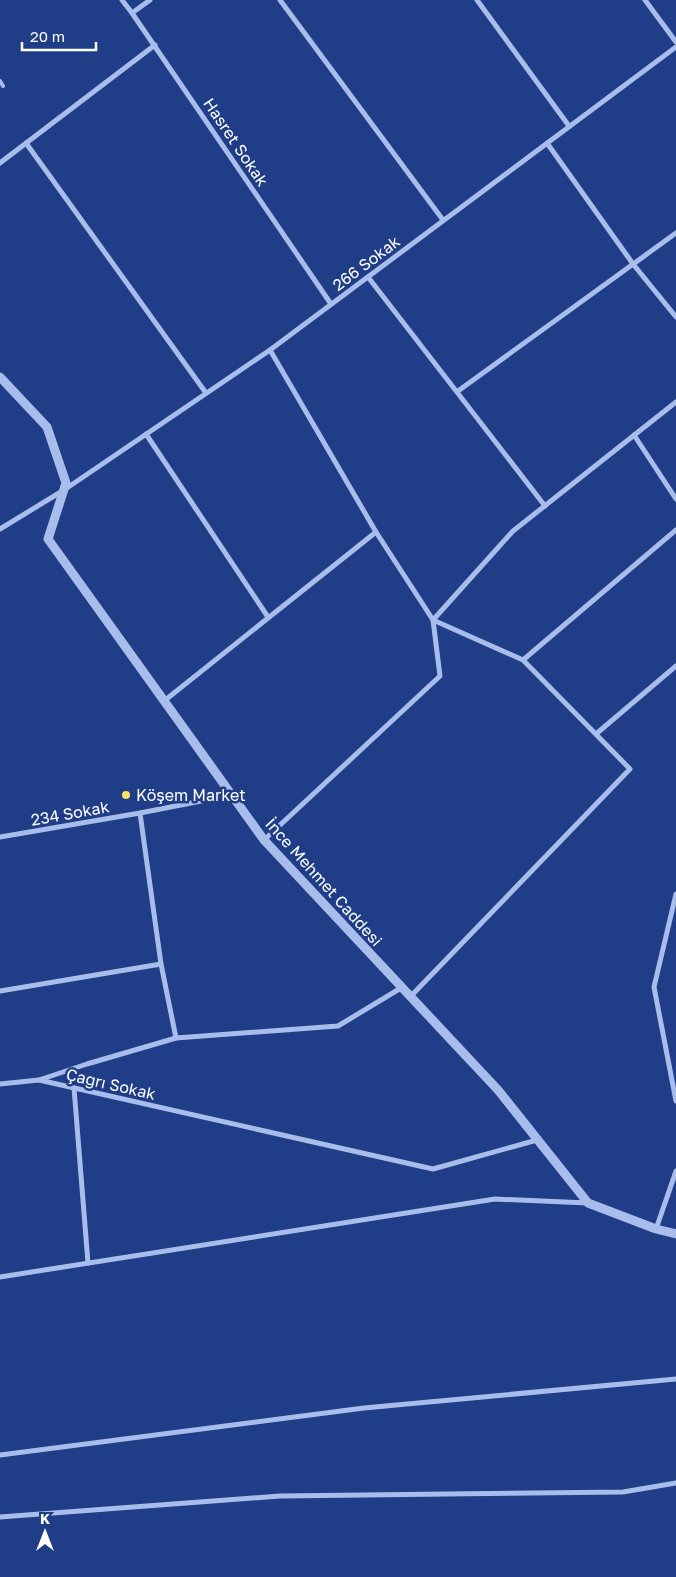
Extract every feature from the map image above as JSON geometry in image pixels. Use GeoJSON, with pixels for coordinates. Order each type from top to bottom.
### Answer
{"type":"FeatureCollection","features":[{"type":"Feature","properties":{"kind":"street","name":"Hasret Sokak"},"geometry":{"type":"LineString","coordinates":[[122,0],[155,45],[331,304]]}},
{"type":"Feature","properties":{"kind":"street"},"geometry":{"type":"LineString","coordinates":[[132,12],[150,0]]}},
{"type":"Feature","properties":{"kind":"street"},"geometry":{"type":"LineString","coordinates":[[280,0],[443,220]]}},
{"type":"Feature","properties":{"kind":"street"},"geometry":{"type":"LineString","coordinates":[[477,0],[569,126]]}},
{"type":"Feature","properties":{"kind":"street"},"geometry":{"type":"LineString","coordinates":[[645,0],[676,42]]}},
{"type":"Feature","properties":{"kind":"street"},"geometry":{"type":"LineString","coordinates":[[0,163],[155,45]]}},
{"type":"Feature","properties":{"kind":"street","name":"266 Sokak"},"geometry":{"type":"LineString","coordinates":[[0,530],[64,490],[270,350],[676,47]]}},
{"type":"Feature","properties":{"kind":"street"},"geometry":{"type":"LineString","coordinates":[[26,143],[206,393]]}},
{"type":"Feature","properties":{"kind":"street"},"geometry":{"type":"LineString","coordinates":[[546,143],[633,264],[676,318]]}},
{"type":"Feature","properties":{"kind":"street"},"geometry":{"type":"LineString","coordinates":[[458,391],[676,233]]}},
{"type":"Feature","properties":{"kind":"street"},"geometry":{"type":"LineString","coordinates":[[368,277],[545,506]]}},
{"type":"Feature","properties":{"kind":"street"},"geometry":{"type":"LineString","coordinates":[[264,840],[440,676],[433,620],[376,532],[270,350]]}},
{"type":"Feature","properties":{"kind":"street","name":"İnce Mehmet Caddesi"},"geometry":{"type":"LineString","coordinates":[[0,376],[47,427],[66,483],[48,540],[264,840],[498,1090],[588,1203]]}},
{"type":"Feature","properties":{"kind":"street"},"geometry":{"type":"LineString","coordinates":[[433,620],[513,531],[676,402]]}},
{"type":"Feature","properties":{"kind":"street"},"geometry":{"type":"LineString","coordinates":[[146,434],[268,617]]}},
{"type":"Feature","properties":{"kind":"street"},"geometry":{"type":"LineString","coordinates":[[634,435],[676,499]]}},
{"type":"Feature","properties":{"kind":"street"},"geometry":{"type":"LineString","coordinates":[[522,660],[676,530]]}},
{"type":"Feature","properties":{"kind":"street"},"geometry":{"type":"LineString","coordinates":[[164,701],[376,532]]}},
{"type":"Feature","properties":{"kind":"street"},"geometry":{"type":"LineString","coordinates":[[410,997],[630,769],[522,660],[433,620]]}},
{"type":"Feature","properties":{"kind":"street"},"geometry":{"type":"LineString","coordinates":[[596,734],[676,666]]}},
{"type":"Feature","properties":{"kind":"street","name":"234 Sokak"},"geometry":{"type":"LineString","coordinates":[[0,837],[140,814],[232,795]]}},
{"type":"Feature","properties":{"kind":"street"},"geometry":{"type":"LineString","coordinates":[[140,814],[162,964],[176,1038]]}},
{"type":"Feature","properties":{"kind":"street"},"geometry":{"type":"LineString","coordinates":[[676,894],[654,987],[676,1101]]}},
{"type":"Feature","properties":{"kind":"street"},"geometry":{"type":"LineString","coordinates":[[0,991],[162,964]]}},
{"type":"Feature","properties":{"kind":"street","name":"Çağrı Sokak"},"geometry":{"type":"LineString","coordinates":[[39,1080],[176,1038],[338,1026],[401,988]]}},
{"type":"Feature","properties":{"kind":"street"},"geometry":{"type":"LineString","coordinates":[[0,1084],[39,1080]]}},
{"type":"Feature","properties":{"kind":"street","name":"Çağrı Sokak"},"geometry":{"type":"LineString","coordinates":[[39,1080],[433,1169],[537,1140]]}},
{"type":"Feature","properties":{"kind":"street"},"geometry":{"type":"LineString","coordinates":[[74,1088],[88,1263]]}},
{"type":"Feature","properties":{"kind":"street"},"geometry":{"type":"LineString","coordinates":[[656,1229],[676,1171]]}},
{"type":"Feature","properties":{"kind":"street"},"geometry":{"type":"LineString","coordinates":[[0,1277],[495,1199],[588,1203],[656,1229],[676,1234]]}},
{"type":"Feature","properties":{"kind":"street"},"geometry":{"type":"LineString","coordinates":[[0,1455],[364,1408],[676,1379]]}},
{"type":"Feature","properties":{"kind":"street"},"geometry":{"type":"LineString","coordinates":[[0,1517],[280,1496],[623,1492],[676,1483]]}},
{"type":"Feature","properties":{"kind":"lane"},"geometry":{"type":"LineString","coordinates":[[0,81],[3,86]]}},
{"type":"Feature","properties":{"kind":"place","name":"Köşem Market"},"geometry":{"type":"Point","coordinates":[126,795]}}]}
